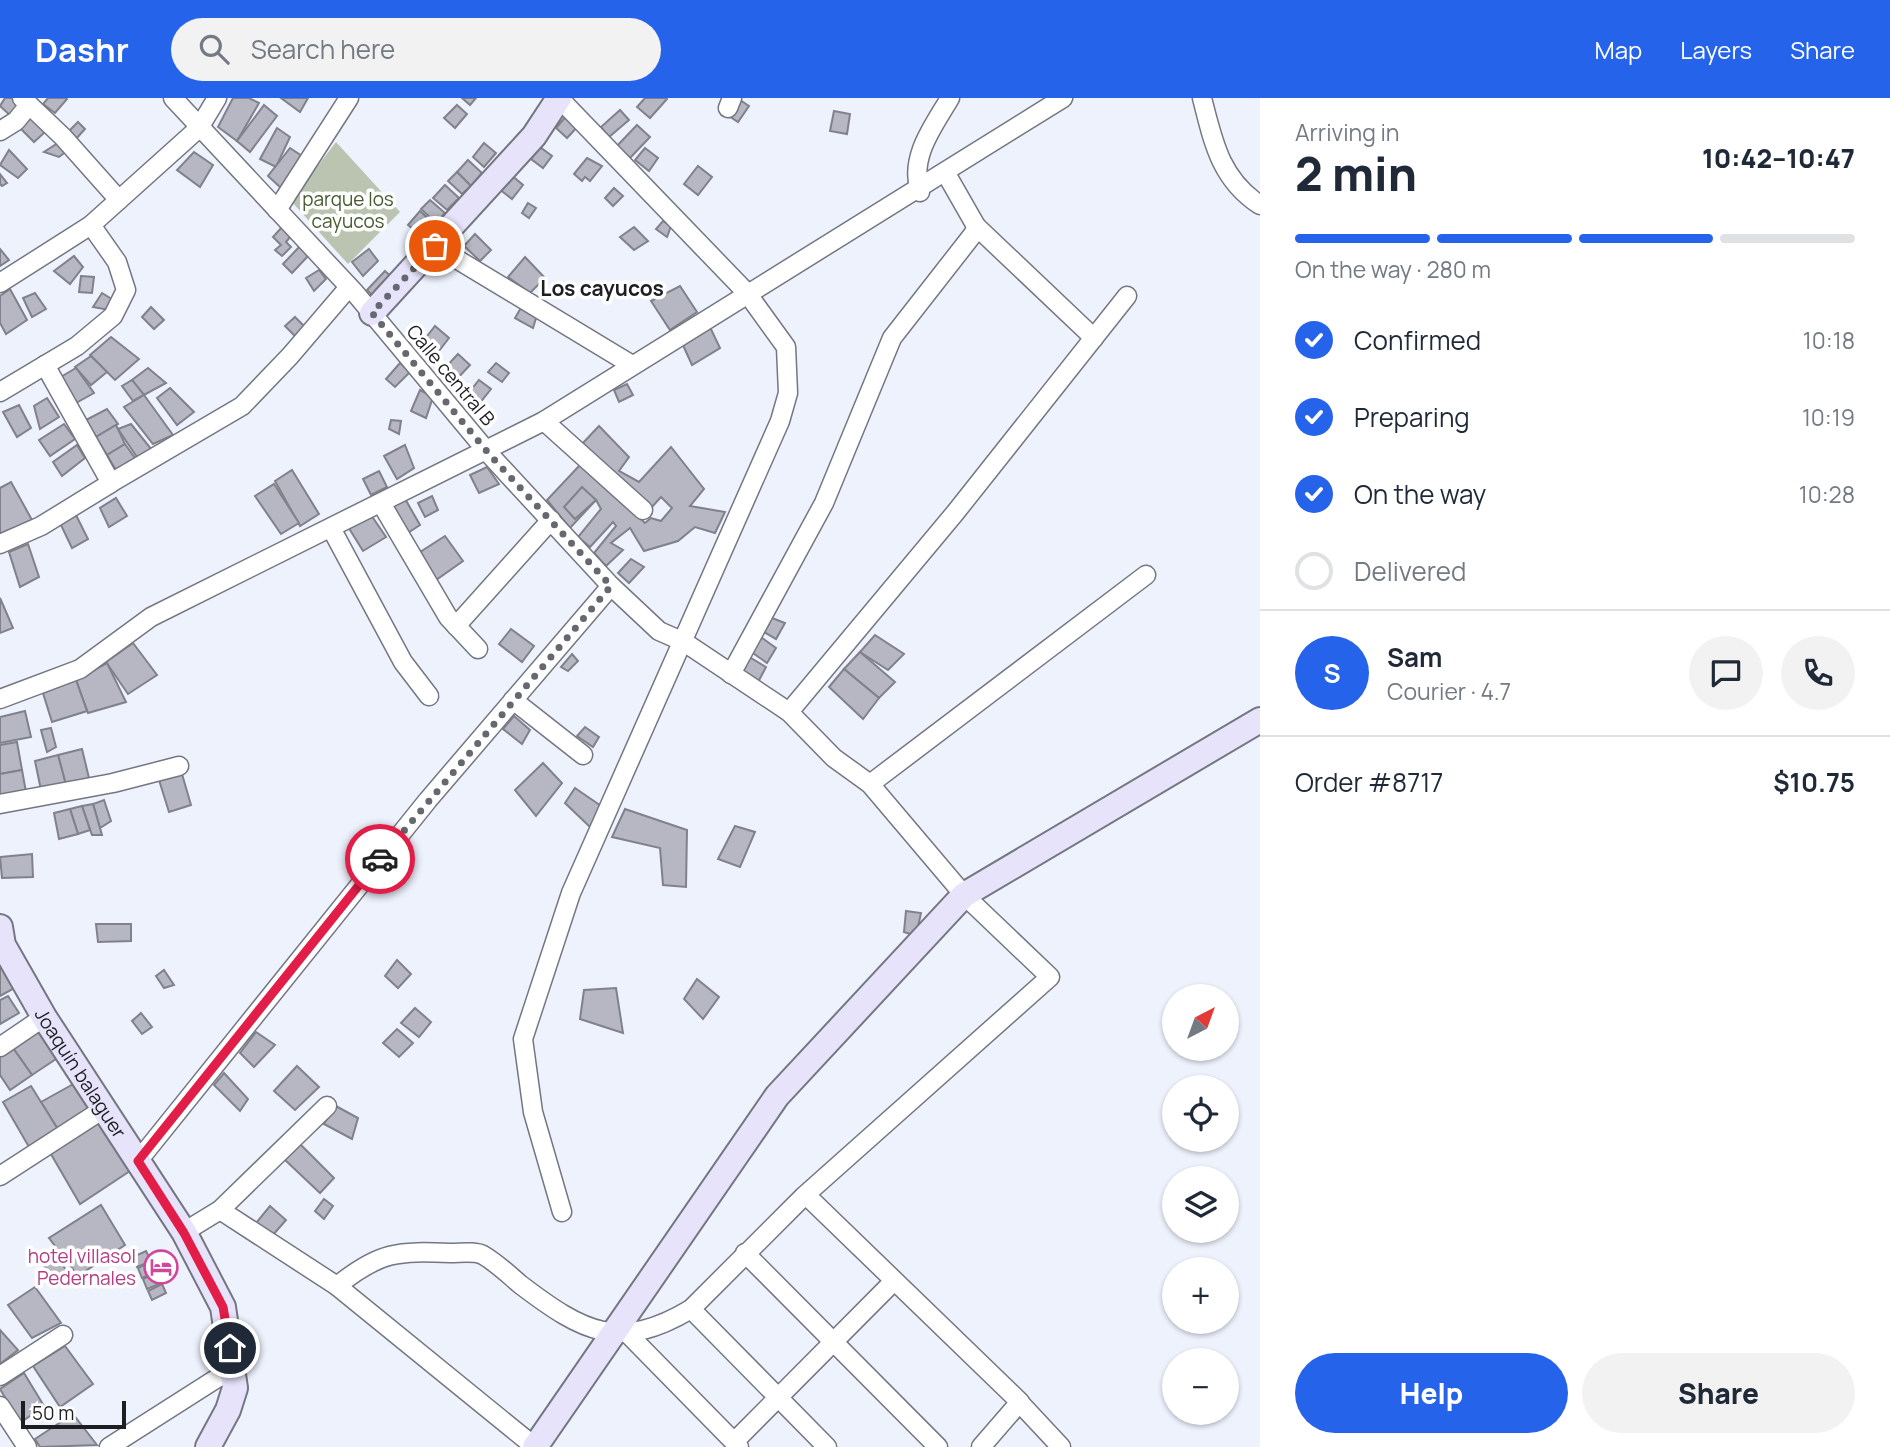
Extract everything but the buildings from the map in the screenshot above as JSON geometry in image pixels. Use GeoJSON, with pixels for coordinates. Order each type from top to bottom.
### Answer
{"type":"FeatureCollection","features":[{"type":"Feature","properties":{"kind":"main road"},"geometry":{"type":"LineString","coordinates":[[372,313],[534,136],[559,98]]}},
{"type":"Feature","properties":{"kind":"main road"},"geometry":{"type":"LineString","coordinates":[[535,1447],[620,1335],[778,1096],[964,895],[1260,720]]}},
{"type":"Feature","properties":{"kind":"main road","name":"Joaquín balaguer"},"geometry":{"type":"LineString","coordinates":[[0,927],[3,945],[44,1017],[184,1233],[223,1307],[235,1388],[228,1410],[208,1447]]}},
{"type":"Feature","properties":{"kind":"street","name":"Calle central B"},"geometry":{"type":"LineString","coordinates":[[173,98],[349,287],[490,455],[611,586],[659,631],[684,642],[789,712],[834,758],[870,784],[964,895],[1050,977],[806,1195]]}},
{"type":"Feature","properties":{"kind":"street"},"geometry":{"type":"LineString","coordinates":[[0,283],[91,225],[199,128],[217,98]]}},
{"type":"Feature","properties":{"kind":"street"},"geometry":{"type":"LineString","coordinates":[[277,210],[349,98]]}},
{"type":"Feature","properties":{"kind":"street"},"geometry":{"type":"LineString","coordinates":[[559,98],[747,293],[786,347],[788,393],[780,421],[571,893],[523,1039],[533,1112],[562,1212]]}},
{"type":"Feature","properties":{"kind":"street"},"geometry":{"type":"LineString","coordinates":[[920,192],[917,181],[923,142],[950,98]]}},
{"type":"Feature","properties":{"kind":"street"},"geometry":{"type":"LineString","coordinates":[[0,699],[80,668],[151,617],[544,421],[1063,98]]}},
{"type":"Feature","properties":{"kind":"street"},"geometry":{"type":"LineString","coordinates":[[1202,98],[1218,158],[1247,197],[1260,205]]}},
{"type":"Feature","properties":{"kind":"street"},"geometry":{"type":"LineString","coordinates":[[0,131],[16,121],[25,102],[64,137],[119,200]]}},
{"type":"Feature","properties":{"kind":"street"},"geometry":{"type":"LineString","coordinates":[[948,177],[976,226],[1094,338]]}},
{"type":"Feature","properties":{"kind":"street"},"geometry":{"type":"LineString","coordinates":[[0,392],[76,346],[113,316],[126,290],[117,262],[91,225]]}},
{"type":"Feature","properties":{"kind":"street"},"geometry":{"type":"LineString","coordinates":[[731,674],[824,503],[892,338],[968,241],[976,226]]}},
{"type":"Feature","properties":{"kind":"street"},"geometry":{"type":"LineString","coordinates":[[435,246],[632,365]]}},
{"type":"Feature","properties":{"kind":"street"},"geometry":{"type":"LineString","coordinates":[[0,544],[41,526],[242,406],[290,356],[349,287]]}},
{"type":"Feature","properties":{"kind":"street"},"geometry":{"type":"LineString","coordinates":[[789,712],[955,513],[1127,296]]}},
{"type":"Feature","properties":{"kind":"street"},"geometry":{"type":"LineString","coordinates":[[45,365],[109,484]]}},
{"type":"Feature","properties":{"kind":"street"},"geometry":{"type":"LineString","coordinates":[[544,421],[643,510]]}},
{"type":"Feature","properties":{"kind":"street"},"geometry":{"type":"LineString","coordinates":[[381,503],[456,626],[478,649]]}},
{"type":"Feature","properties":{"kind":"street"},"geometry":{"type":"LineString","coordinates":[[456,626],[551,520]]}},
{"type":"Feature","properties":{"kind":"street"},"geometry":{"type":"LineString","coordinates":[[331,528],[402,662],[429,696]]}},
{"type":"Feature","properties":{"kind":"street"},"geometry":{"type":"LineString","coordinates":[[870,784],[1146,575]]}},
{"type":"Feature","properties":{"kind":"street"},"geometry":{"type":"LineString","coordinates":[[138,1161],[420,810],[611,586]]}},
{"type":"Feature","properties":{"kind":"street"},"geometry":{"type":"LineString","coordinates":[[513,700],[583,755]]}},
{"type":"Feature","properties":{"kind":"street"},"geometry":{"type":"LineString","coordinates":[[0,804],[113,783],[179,766]]}},
{"type":"Feature","properties":{"kind":"street"},"geometry":{"type":"LineString","coordinates":[[0,1046],[44,1017]]}},
{"type":"Feature","properties":{"kind":"street"},"geometry":{"type":"LineString","coordinates":[[184,1233],[220,1210],[327,1105]]}},
{"type":"Feature","properties":{"kind":"street"},"geometry":{"type":"LineString","coordinates":[[0,1175],[105,1108]]}},
{"type":"Feature","properties":{"kind":"street"},"geometry":{"type":"LineString","coordinates":[[620,1335],[669,1322],[691,1309],[806,1195],[1019,1402],[1061,1447]]}},
{"type":"Feature","properties":{"kind":"street"},"geometry":{"type":"LineString","coordinates":[[220,1210],[337,1286],[535,1447]]}},
{"type":"Feature","properties":{"kind":"street"},"geometry":{"type":"LineString","coordinates":[[337,1286],[362,1265],[399,1251],[481,1254],[554,1310],[620,1335],[736,1445],[894,1281]]}},
{"type":"Feature","properties":{"kind":"street"},"geometry":{"type":"LineString","coordinates":[[745,1253],[938,1447]]}},
{"type":"Feature","properties":{"kind":"street"},"geometry":{"type":"LineString","coordinates":[[691,1309],[827,1447]]}},
{"type":"Feature","properties":{"kind":"street"},"geometry":{"type":"LineString","coordinates":[[0,1376],[63,1335]]}},
{"type":"Feature","properties":{"kind":"street"},"geometry":{"type":"LineString","coordinates":[[109,1447],[233,1368]]}},
{"type":"Feature","properties":{"kind":"street"},"geometry":{"type":"LineString","coordinates":[[981,1447],[1019,1402]]}},
{"type":"Feature","properties":{"kind":"street"},"geometry":{"type":"LineString","coordinates":[[0,1406],[27,1447]]}},
{"type":"Feature","properties":{"kind":"green space","name":"parque los cayucos"},"geometry":{"type":"Polygon","coordinates":[[[336,142],[400,212],[348,264],[291,201],[336,142]]]}},
{"type":"Feature","properties":{"kind":"way so far"},"geometry":{"type":"LineString","coordinates":[[380,859],[611,586],[490,455],[372,313],[435,246]]}},
{"type":"Feature","properties":{"kind":"place","name":"hotel villasol Pedernales"},"geometry":{"type":"Point","coordinates":[161,1267]}},
{"type":"Feature","properties":{"kind":"district","name":"Los cayucos"},"geometry":{"type":"Point","coordinates":[602,289]}},
{"type":"Feature","properties":{"kind":"route"},"geometry":{"type":"LineString","coordinates":[[230,1348],[223,1307],[184,1233],[138,1161],[380,859]]}}]}
